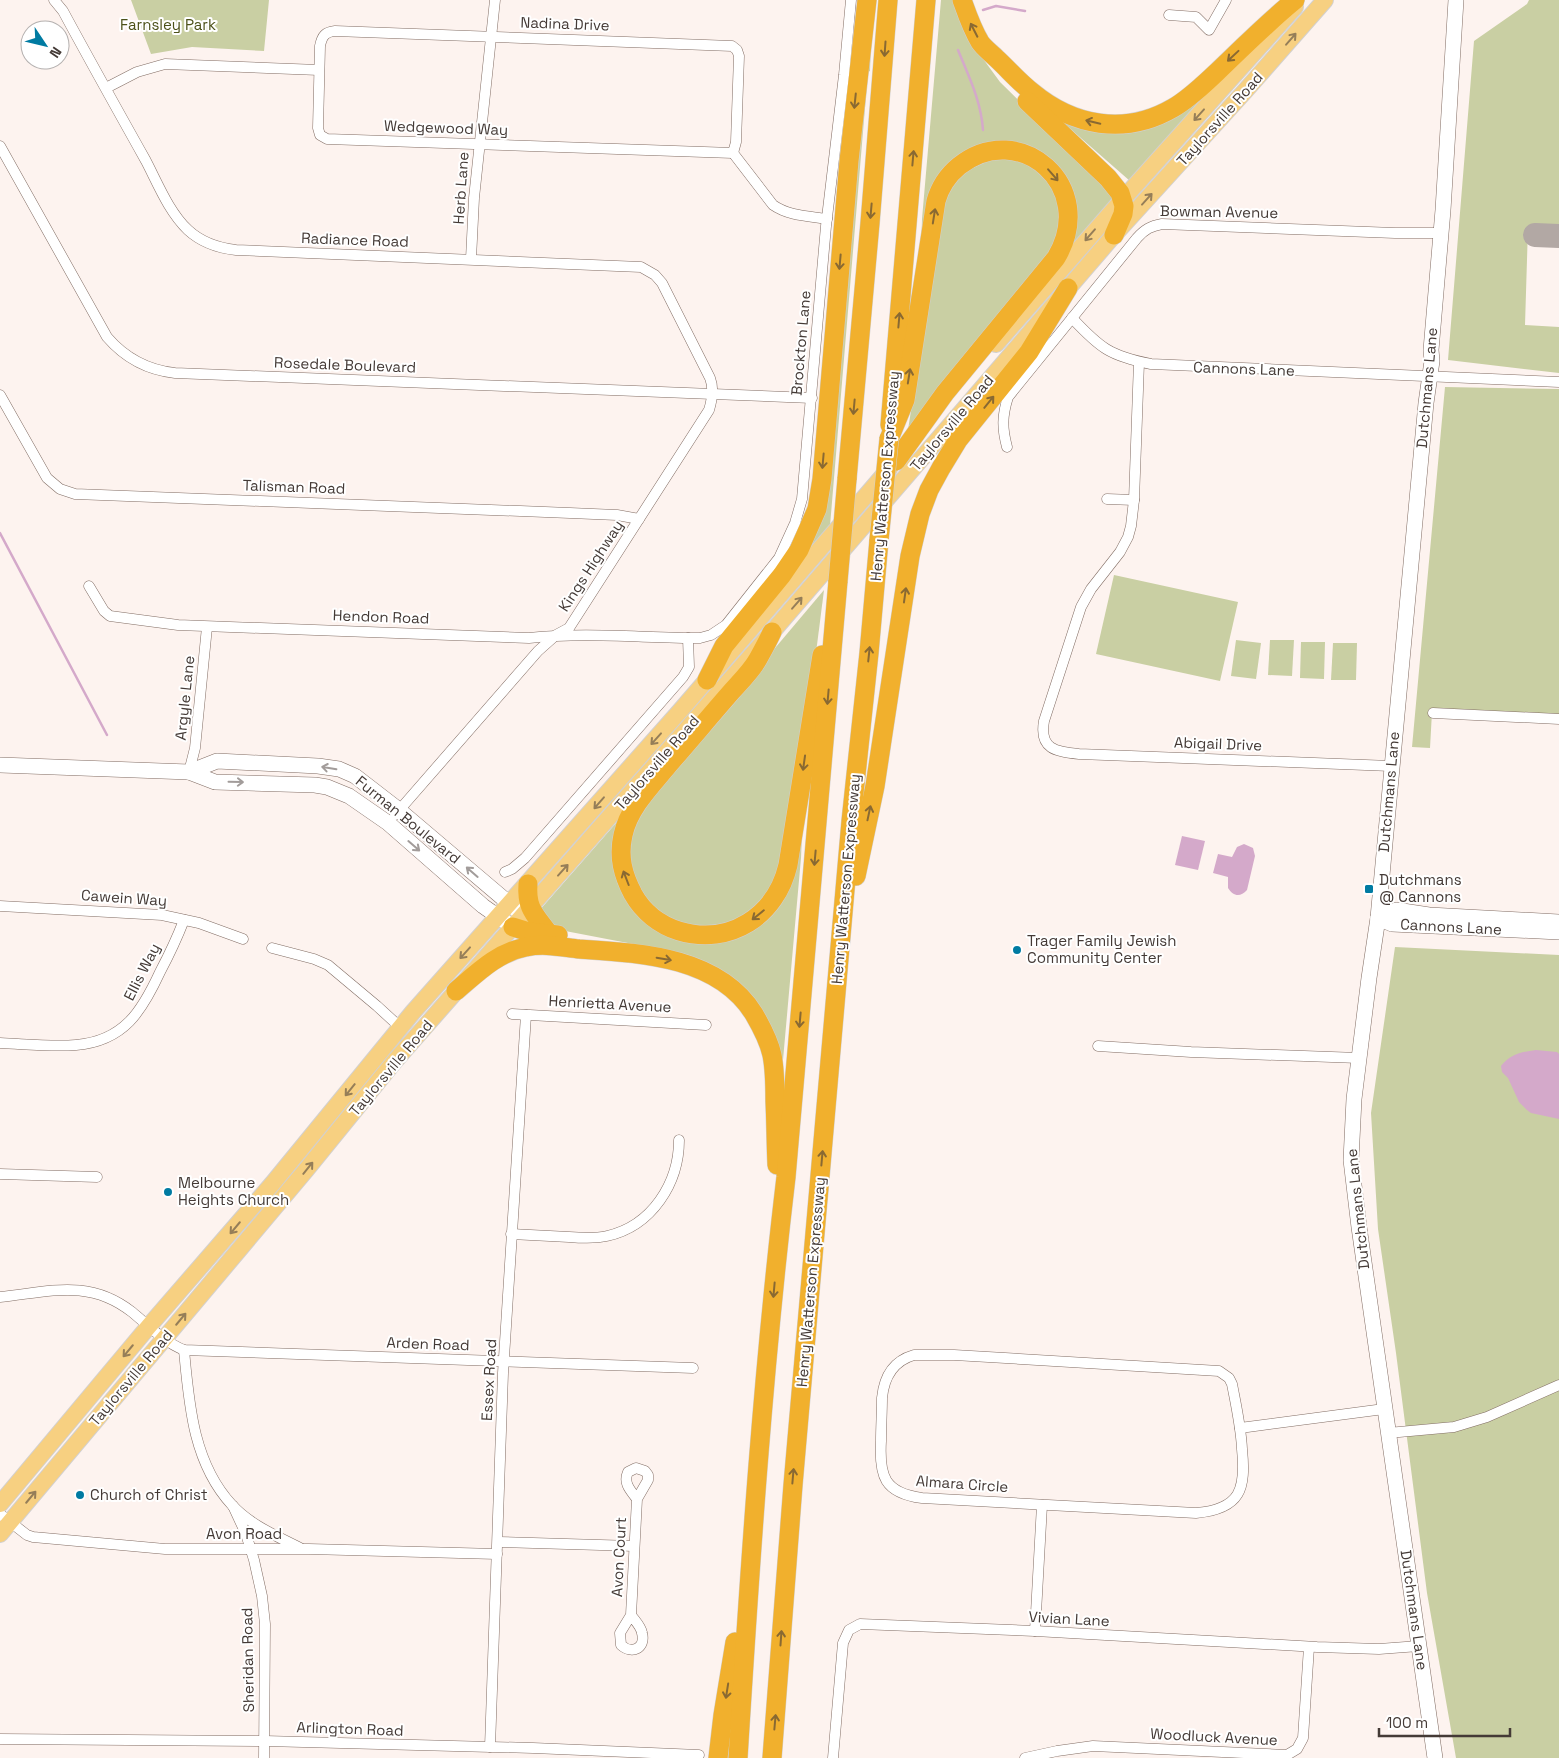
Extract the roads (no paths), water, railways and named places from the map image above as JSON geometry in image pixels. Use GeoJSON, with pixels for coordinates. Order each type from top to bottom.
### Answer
{"type":"FeatureCollection","features":[{"type":"Feature","properties":{"kind":"highway"},"geometry":{"type":"LineString","coordinates":[[706,680],[724,646],[782,575],[799,550],[816,509],[822,479],[849,160],[867,0]]}},
{"type":"Feature","properties":{"kind":"highway"},"geometry":{"type":"LineString","coordinates":[[738,1758],[752,1539],[778,1241],[786,1177],[888,0]]}},
{"type":"Feature","properties":{"kind":"highway","name":"Henry Watterson Expressway"},"geometry":{"type":"LineString","coordinates":[[772,1758],[790,1514],[838,963],[889,439],[926,0]]}},
{"type":"Feature","properties":{"kind":"highway"},"geometry":{"type":"LineString","coordinates":[[962,0],[981,44],[1028,89],[1040,99],[1062,112],[1095,124],[1133,123],[1163,113],[1183,102],[1274,17],[1295,0]]}},
{"type":"Feature","properties":{"kind":"highway"},"geometry":{"type":"LineString","coordinates":[[994,56],[1006,80],[1108,178],[1123,199],[1124,214],[1114,235]]}},
{"type":"Feature","properties":{"kind":"highway"},"geometry":{"type":"LineString","coordinates":[[889,439],[905,400],[936,201],[942,187],[955,169],[970,158],[993,150],[1021,153],[1039,162],[1053,175],[1064,191],[1067,201],[1068,232],[1061,249],[1056,258],[945,393],[896,461]]}},
{"type":"Feature","properties":{"kind":"highway"},"geometry":{"type":"LineString","coordinates":[[838,963],[875,786],[910,556],[922,508],[934,479],[949,454],[1029,352],[1068,288]]}},
{"type":"Feature","properties":{"kind":"highway"},"geometry":{"type":"LineString","coordinates":[[772,632],[758,660],[637,804],[623,835],[622,867],[636,899],[653,917],[678,930],[704,936],[721,934],[740,928],[764,910],[783,883],[788,865],[819,666],[838,588]]}},
{"type":"Feature","properties":{"kind":"highway"},"geometry":{"type":"LineString","coordinates":[[528,884],[527,897],[516,917],[529,932],[582,940],[616,951]]}},
{"type":"Feature","properties":{"kind":"highway"},"geometry":{"type":"LineString","coordinates":[[456,991],[486,965],[508,953],[525,947],[549,945],[616,951],[671,960],[702,971],[734,991],[753,1012],[772,1054],[778,1241]]}},
{"type":"Feature","properties":{"kind":"highway"},"geometry":{"type":"LineString","coordinates":[[718,1758],[723,1715],[752,1539]]}},
{"type":"Feature","properties":{"kind":"main road","name":"Taylorsville Road"},"geometry":{"type":"LineString","coordinates":[[516,917],[510,904],[1123,199],[1302,0]]}},
{"type":"Feature","properties":{"kind":"main road","name":"Taylorsville Road"},"geometry":{"type":"LineString","coordinates":[[3,1523],[164,1339],[516,917],[772,632],[1114,235],[1325,0]]}},
{"type":"Feature","properties":{"kind":"main road","name":"Dutchmans Lane"},"geometry":{"type":"LineString","coordinates":[[1435,1758],[1384,1408],[1351,1160],[1359,1058],[1378,918],[1391,766],[1430,376],[1456,0]]}},
{"type":"Feature","properties":{"kind":"main road"},"geometry":{"type":"LineString","coordinates":[[1245,91],[1243,82],[1277,29]]}},
{"type":"Feature","properties":{"kind":"main road","name":"Furman Boulevard"},"geometry":{"type":"LineString","coordinates":[[189,772],[217,761],[300,764],[340,770],[355,776],[399,810],[510,904]]}},
{"type":"Feature","properties":{"kind":"main road","name":"Furman Boulevard"},"geometry":{"type":"LineString","coordinates":[[0,765],[189,772],[215,782],[300,784],[327,787],[359,801],[388,823],[482,906],[516,917]]}},
{"type":"Feature","properties":{"kind":"main road","name":"Cannons Lane"},"geometry":{"type":"LineString","coordinates":[[1378,918],[1396,910],[1430,915],[1559,922]]}},
{"type":"Feature","properties":{"kind":"main road","name":"Taylorsville Road"},"geometry":{"type":"LineString","coordinates":[[0,1504],[149,1326],[273,1183],[413,1012],[516,917]]}},
{"type":"Feature","properties":{"kind":"main road","name":"Cannons Lane"},"geometry":{"type":"LineString","coordinates":[[1378,918],[1392,924],[1559,932]]}},
{"type":"Feature","properties":{"kind":"street","name":"Radiance Road"},"geometry":{"type":"LineString","coordinates":[[54,0],[106,88],[180,221],[188,230],[208,243],[217,247],[236,250],[632,266],[648,270],[655,274],[662,283],[710,378],[712,395]]}},
{"type":"Feature","properties":{"kind":"street","name":"Herb Lane"},"geometry":{"type":"LineString","coordinates":[[471,259],[480,144],[495,0]]}},
{"type":"Feature","properties":{"kind":"street","name":"Brockton Lane"},"geometry":{"type":"LineString","coordinates":[[688,638],[700,638],[711,635],[726,625],[770,570],[785,548],[796,523],[802,499],[827,218],[851,0]]}},
{"type":"Feature","properties":{"kind":"street"},"geometry":{"type":"LineString","coordinates":[[1169,15],[1196,17],[1210,30],[1226,0]]}},
{"type":"Feature","properties":{"kind":"street","name":"Nadina Drive"},"geometry":{"type":"LineString","coordinates":[[319,70],[321,39],[330,32],[732,46],[737,50],[739,56],[736,142],[733,153]]}},
{"type":"Feature","properties":{"kind":"street"},"geometry":{"type":"LineString","coordinates":[[106,88],[137,72],[165,64],[319,70]]}},
{"type":"Feature","properties":{"kind":"street","name":"Wedgewood Way"},"geometry":{"type":"LineString","coordinates":[[319,70],[318,128],[322,137],[327,139],[733,153]]}},
{"type":"Feature","properties":{"kind":"street","name":"Rosedale Boulevard"},"geometry":{"type":"LineString","coordinates":[[0,146],[107,337],[123,354],[150,368],[175,373],[812,398]]}},
{"type":"Feature","properties":{"kind":"street"},"geometry":{"type":"LineString","coordinates":[[733,153],[773,205],[781,211],[794,215],[827,218]]}},
{"type":"Feature","properties":{"kind":"street","name":"Bowman Avenue"},"geometry":{"type":"LineString","coordinates":[[1007,447],[1003,430],[1003,416],[1008,398],[1144,230],[1162,224],[1441,233]]}},
{"type":"Feature","properties":{"kind":"street","name":"Cannons Lane"},"geometry":{"type":"LineString","coordinates":[[1072,318],[1092,339],[1121,357],[1161,365],[1559,382]]}},
{"type":"Feature","properties":{"kind":"street"},"geometry":{"type":"LineString","coordinates":[[1107,498],[1134,500],[1139,362]]}},
{"type":"Feature","properties":{"kind":"street","name":"Talisman Road"},"geometry":{"type":"LineString","coordinates":[[0,395],[47,478],[60,489],[75,494],[617,515],[639,519]]}},
{"type":"Feature","properties":{"kind":"street","name":"Kings Highway"},"geometry":{"type":"LineString","coordinates":[[388,823],[538,651],[556,635],[570,628],[709,410],[712,395]]}},
{"type":"Feature","properties":{"kind":"street","name":"Abigail Drive"},"geometry":{"type":"LineString","coordinates":[[1134,500],[1131,526],[1125,544],[1091,589],[1077,617],[1044,720],[1043,730],[1047,743],[1058,752],[1079,754],[1391,766]]}},
{"type":"Feature","properties":{"kind":"street","name":"Hendon Road"},"geometry":{"type":"LineString","coordinates":[[89,586],[104,611],[110,616],[178,625],[529,638],[556,635],[688,638]]}},
{"type":"Feature","properties":{"kind":"street","name":"Argyle Lane"},"geometry":{"type":"LineString","coordinates":[[189,772],[195,748],[207,627]]}},
{"type":"Feature","properties":{"kind":"street"},"geometry":{"type":"LineString","coordinates":[[505,872],[512,869],[525,858],[683,677],[689,667],[688,638]]}},
{"type":"Feature","properties":{"kind":"street"},"geometry":{"type":"LineString","coordinates":[[1433,713],[1559,719]]}},
{"type":"Feature","properties":{"kind":"street","name":"Cawein Way"},"geometry":{"type":"LineString","coordinates":[[0,906],[162,914],[199,922],[243,939]]}},
{"type":"Feature","properties":{"kind":"street","name":"Ellis Way"},"geometry":{"type":"LineString","coordinates":[[0,1043],[76,1045],[102,1039],[120,1030],[140,1011],[149,997],[184,920]]}},
{"type":"Feature","properties":{"kind":"street"},"geometry":{"type":"LineString","coordinates":[[272,948],[314,959],[328,965],[370,999],[400,1028]]}},
{"type":"Feature","properties":{"kind":"street","name":"Henrietta Avenue"},"geometry":{"type":"LineString","coordinates":[[512,1014],[706,1025]]}},
{"type":"Feature","properties":{"kind":"street","name":"Essex Road"},"geometry":{"type":"LineString","coordinates":[[490,1747],[504,1362],[526,1015]]}},
{"type":"Feature","properties":{"kind":"street"},"geometry":{"type":"LineString","coordinates":[[1098,1046],[1191,1052],[1359,1058]]}},
{"type":"Feature","properties":{"kind":"street"},"geometry":{"type":"LineString","coordinates":[[511,1234],[598,1238],[615,1234],[632,1226],[656,1207],[667,1190],[678,1162],[679,1140]]}},
{"type":"Feature","properties":{"kind":"street"},"geometry":{"type":"LineString","coordinates":[[0,1174],[97,1177]]}},
{"type":"Feature","properties":{"kind":"street","name":"Arden Road"},"geometry":{"type":"LineString","coordinates":[[0,1297],[58,1289],[77,1289],[95,1292],[112,1299],[130,1310],[173,1346],[184,1350],[693,1368]]}},
{"type":"Feature","properties":{"kind":"street","name":"Sheridan Road"},"geometry":{"type":"LineString","coordinates":[[184,1350],[189,1403],[198,1444],[217,1484],[232,1506],[251,1550],[262,1596],[265,1624],[264,1758]]}},
{"type":"Feature","properties":{"kind":"street","name":"Almara Circle"},"geometry":{"type":"LineString","coordinates":[[924,1354],[1219,1371],[1229,1378],[1232,1384],[1240,1428],[1244,1471],[1239,1492],[1232,1501],[1221,1508],[1206,1512],[1187,1513],[1042,1505],[922,1498],[906,1495],[891,1486],[882,1472],[880,1458],[883,1389],[888,1374],[894,1366],[910,1357],[924,1354]]}},
{"type":"Feature","properties":{"kind":"street"},"geometry":{"type":"LineString","coordinates":[[1388,1433],[1454,1427],[1487,1417],[1559,1385]]}},
{"type":"Feature","properties":{"kind":"street"},"geometry":{"type":"LineString","coordinates":[[1240,1428],[1384,1408]]}},
{"type":"Feature","properties":{"kind":"street","name":"Avon Court"},"geometry":{"type":"LineString","coordinates":[[631,1615],[637,1499]]}},
{"type":"Feature","properties":{"kind":"street"},"geometry":{"type":"LineString","coordinates":[[1035,1631],[1042,1505]]}},
{"type":"Feature","properties":{"kind":"street","name":"Sheridan Road"},"geometry":{"type":"LineString","coordinates":[[232,1506],[259,1526],[301,1549]]}},
{"type":"Feature","properties":{"kind":"street","name":"Avon Road"},"geometry":{"type":"LineString","coordinates":[[3,1523],[27,1535],[39,1538],[165,1548],[496,1554]]}},
{"type":"Feature","properties":{"kind":"street"},"geometry":{"type":"LineString","coordinates":[[498,1542],[634,1546]]}},
{"type":"Feature","properties":{"kind":"street","name":"Vivian Lane"},"geometry":{"type":"LineString","coordinates":[[833,1758],[843,1643],[849,1630],[855,1626],[866,1624],[1035,1631],[1309,1647],[1379,1649],[1419,1646]]}},
{"type":"Feature","properties":{"kind":"street","name":"Woodluck Avenue"},"geometry":{"type":"LineString","coordinates":[[1025,1758],[1057,1750],[1093,1746],[1287,1755],[1297,1749],[1303,1738],[1309,1647]]}},
{"type":"Feature","properties":{"kind":"street","name":"Arlington Road"},"geometry":{"type":"LineString","coordinates":[[0,1739],[265,1741],[699,1755]]}},
{"type":"Feature","properties":{"kind":"waterway"},"geometry":{"type":"LineString","coordinates":[[983,10],[996,6],[1025,11]]}},
{"type":"Feature","properties":{"kind":"waterway"},"geometry":{"type":"LineString","coordinates":[[958,50],[977,99],[983,130]]}},
{"type":"Feature","properties":{"kind":"waterway"},"geometry":{"type":"LineString","coordinates":[[0,533],[107,735]]}},
{"type":"Feature","properties":{"kind":"place","name":"Dutchmans @ Cannons"},"geometry":{"type":"Point","coordinates":[1369,889]}},
{"type":"Feature","properties":{"kind":"place","name":"Trager Family Jewish Community Center"},"geometry":{"type":"Point","coordinates":[1017,950]}},
{"type":"Feature","properties":{"kind":"place","name":"Melbourne Heights Church"},"geometry":{"type":"Point","coordinates":[168,1192]}},
{"type":"Feature","properties":{"kind":"place","name":"Church of Christ"},"geometry":{"type":"Point","coordinates":[80,1495]}},
{"type":"Feature","properties":{"kind":"park label","name":"Farnsley Park"},"geometry":{"type":"Point","coordinates":[168,25]}}]}
